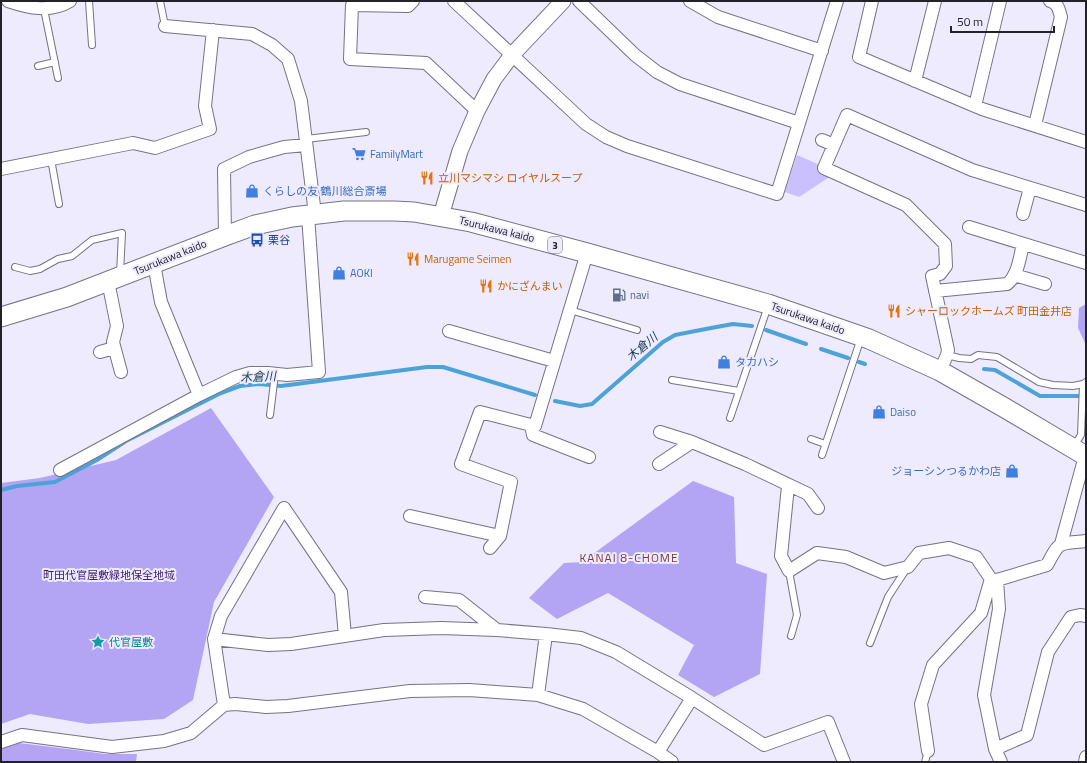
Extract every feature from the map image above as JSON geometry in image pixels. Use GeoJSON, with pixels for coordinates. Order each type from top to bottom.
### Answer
{"type":"FeatureCollection","features":[{"type":"Feature","properties":{"kind":"main road","name":"Tsurukawa kaido"},"geometry":{"type":"LineString","coordinates":[[1,317],[67,297],[255,225],[344,211],[368,210],[414,212],[471,222],[768,304],[943,363],[1005,408],[1081,454]]}},
{"type":"Feature","properties":{"kind":"street"},"geometry":{"type":"LineString","coordinates":[[8,1],[25,7],[44,9],[70,1]]}},
{"type":"Feature","properties":{"kind":"street"},"geometry":{"type":"LineString","coordinates":[[413,1],[408,6],[352,5],[350,59],[426,63],[478,111]]}},
{"type":"Feature","properties":{"kind":"street"},"geometry":{"type":"LineString","coordinates":[[454,1],[586,124],[606,137],[627,146],[777,194],[837,1]]}},
{"type":"Feature","properties":{"kind":"street"},"geometry":{"type":"LineString","coordinates":[[441,216],[460,151],[494,79],[512,55],[563,1]]}},
{"type":"Feature","properties":{"kind":"street"},"geometry":{"type":"LineString","coordinates":[[579,1],[635,54],[657,72],[680,84],[799,123]]}},
{"type":"Feature","properties":{"kind":"street"},"geometry":{"type":"LineString","coordinates":[[690,1],[718,17],[822,51]]}},
{"type":"Feature","properties":{"kind":"street"},"geometry":{"type":"LineString","coordinates":[[872,1],[859,56],[975,106],[1086,142]]}},
{"type":"Feature","properties":{"kind":"street"},"geometry":{"type":"LineString","coordinates":[[915,81],[935,1]]}},
{"type":"Feature","properties":{"kind":"street"},"geometry":{"type":"LineString","coordinates":[[975,106],[1000,1]]}},
{"type":"Feature","properties":{"kind":"street"},"geometry":{"type":"LineString","coordinates":[[1035,125],[1060,17],[1059,8],[1050,1]]}},
{"type":"Feature","properties":{"kind":"street"},"geometry":{"type":"LineString","coordinates":[[60,470],[199,395],[236,377],[250,373],[274,377],[319,372],[312,215],[306,142],[301,101],[288,59],[272,45],[252,34],[165,26]]}},
{"type":"Feature","properties":{"kind":"street"},"geometry":{"type":"LineString","coordinates":[[1,169],[132,143],[155,148],[210,129],[205,106],[213,30]]}},
{"type":"Feature","properties":{"kind":"street"},"geometry":{"type":"LineString","coordinates":[[943,363],[948,350],[932,276],[940,274],[946,266],[945,244],[906,205],[824,168],[848,115],[972,170],[1086,205]]}},
{"type":"Feature","properties":{"kind":"street"},"geometry":{"type":"LineString","coordinates":[[822,140],[834,145]]}},
{"type":"Feature","properties":{"kind":"street"},"geometry":{"type":"LineString","coordinates":[[224,236],[224,169],[249,157],[306,142]]}},
{"type":"Feature","properties":{"kind":"street"},"geometry":{"type":"LineString","coordinates":[[1023,214],[1030,188]]}},
{"type":"Feature","properties":{"kind":"street"},"geometry":{"type":"LineString","coordinates":[[969,227],[1086,264]]}},
{"type":"Feature","properties":{"kind":"street"},"geometry":{"type":"LineString","coordinates":[[935,291],[1007,284],[1011,281],[1014,275],[1023,244]]}},
{"type":"Feature","properties":{"kind":"street"},"geometry":{"type":"LineString","coordinates":[[490,548],[500,536],[511,482],[462,464],[480,412],[535,426],[586,253]]}},
{"type":"Feature","properties":{"kind":"street"},"geometry":{"type":"LineString","coordinates":[[154,264],[161,302],[199,395]]}},
{"type":"Feature","properties":{"kind":"street"},"geometry":{"type":"LineString","coordinates":[[1014,275],[1045,284]]}},
{"type":"Feature","properties":{"kind":"street"},"geometry":{"type":"LineString","coordinates":[[114,279],[117,326],[113,342],[120,372]]}},
{"type":"Feature","properties":{"kind":"street"},"geometry":{"type":"LineString","coordinates":[[449,331],[554,361]]}},
{"type":"Feature","properties":{"kind":"street"},"geometry":{"type":"LineString","coordinates":[[100,352],[114,348]]}},
{"type":"Feature","properties":{"kind":"street"},"geometry":{"type":"LineString","coordinates":[[531,425],[533,435],[589,457]]}},
{"type":"Feature","properties":{"kind":"street"},"geometry":{"type":"LineString","coordinates":[[660,432],[692,442],[745,464],[788,486],[808,494],[818,508]]}},
{"type":"Feature","properties":{"kind":"street"},"geometry":{"type":"LineString","coordinates":[[659,464],[692,442]]}},
{"type":"Feature","properties":{"kind":"street"},"geometry":{"type":"LineString","coordinates":[[1061,544],[1081,454]]}},
{"type":"Feature","properties":{"kind":"street"},"geometry":{"type":"LineString","coordinates":[[788,486],[781,556],[789,571],[817,553],[846,557],[884,573],[908,567],[919,553],[949,548],[976,557],[994,580],[999,608],[984,695],[995,749],[1001,762]]}},
{"type":"Feature","properties":{"kind":"street"},"geometry":{"type":"LineString","coordinates":[[224,705],[214,639],[221,616],[284,508],[341,592],[345,636]]}},
{"type":"Feature","properties":{"kind":"street"},"geometry":{"type":"LineString","coordinates":[[410,516],[424,514],[500,536]]}},
{"type":"Feature","properties":{"kind":"street"},"geometry":{"type":"LineString","coordinates":[[994,580],[1047,566],[1057,547],[1061,544],[1086,542]]}},
{"type":"Feature","properties":{"kind":"street"},"geometry":{"type":"LineString","coordinates":[[927,757],[921,704],[933,665],[981,613],[994,580]]}},
{"type":"Feature","properties":{"kind":"street"},"geometry":{"type":"LineString","coordinates":[[425,597],[459,600],[497,630]]}},
{"type":"Feature","properties":{"kind":"street"},"geometry":{"type":"LineString","coordinates":[[995,749],[1027,735],[1048,652],[1072,617],[1080,615],[1086,616]]}},
{"type":"Feature","properties":{"kind":"street"},"geometry":{"type":"LineString","coordinates":[[214,639],[268,645],[291,644],[384,630],[433,628],[497,630],[581,638],[616,652],[692,698],[764,745],[828,722],[844,762]]}},
{"type":"Feature","properties":{"kind":"street"},"geometry":{"type":"LineString","coordinates":[[538,695],[546,634]]}},
{"type":"Feature","properties":{"kind":"street"},"geometry":{"type":"LineString","coordinates":[[1,742],[22,735],[112,747],[164,741],[191,733],[224,705],[235,704],[266,707],[288,706],[410,691],[469,690],[538,695],[583,709],[658,752],[672,762]]}},
{"type":"Feature","properties":{"kind":"street"},"geometry":{"type":"LineString","coordinates":[[658,752],[692,698]]}},
{"type":"Feature","properties":{"kind":"street"},"geometry":{"type":"LineString","coordinates":[[1085,762],[1086,757]]}},
{"type":"Feature","properties":{"kind":"lane"},"geometry":{"type":"LineString","coordinates":[[89,1],[92,45]]}},
{"type":"Feature","properties":{"kind":"lane"},"geometry":{"type":"LineString","coordinates":[[160,1],[165,26]]}},
{"type":"Feature","properties":{"kind":"lane"},"geometry":{"type":"LineString","coordinates":[[44,9],[58,78]]}},
{"type":"Feature","properties":{"kind":"lane"},"geometry":{"type":"LineString","coordinates":[[38,66],[55,62]]}},
{"type":"Feature","properties":{"kind":"lane"},"geometry":{"type":"LineString","coordinates":[[306,142],[366,132]]}},
{"type":"Feature","properties":{"kind":"lane"},"geometry":{"type":"LineString","coordinates":[[51,159],[59,204]]}},
{"type":"Feature","properties":{"kind":"lane"},"geometry":{"type":"LineString","coordinates":[[16,267],[30,271],[40,269],[58,259],[72,256],[92,240],[122,233],[114,279]]}},
{"type":"Feature","properties":{"kind":"lane"},"geometry":{"type":"LineString","coordinates":[[730,418],[768,304]]}},
{"type":"Feature","properties":{"kind":"lane"},"geometry":{"type":"LineString","coordinates":[[570,310],[637,330]]}},
{"type":"Feature","properties":{"kind":"lane"},"geometry":{"type":"LineString","coordinates":[[822,455],[861,336]]}},
{"type":"Feature","properties":{"kind":"lane"},"geometry":{"type":"LineString","coordinates":[[943,363],[959,358],[971,359],[978,355],[997,357],[1039,382],[1084,385],[1081,454]]}},
{"type":"Feature","properties":{"kind":"lane"},"geometry":{"type":"LineString","coordinates":[[270,415],[274,377]]}},
{"type":"Feature","properties":{"kind":"lane"},"geometry":{"type":"LineString","coordinates":[[672,380],[739,391]]}},
{"type":"Feature","properties":{"kind":"lane"},"geometry":{"type":"LineString","coordinates":[[811,439],[825,444]]}},
{"type":"Feature","properties":{"kind":"lane"},"geometry":{"type":"LineString","coordinates":[[870,643],[888,597],[908,567]]}},
{"type":"Feature","properties":{"kind":"lane"},"geometry":{"type":"LineString","coordinates":[[789,571],[797,615],[791,636]]}},
{"type":"Feature","properties":{"kind":"shaded area"},"geometry":{"type":"Polygon","coordinates":[[[797,155],[820,165],[818,170],[831,176],[799,197],[785,192],[797,155]]]}},
{"type":"Feature","properties":{"kind":"green space"},"geometry":{"type":"Polygon","coordinates":[[[1086,304],[1086,345],[1078,328],[1079,308],[1086,304]]]}},
{"type":"Feature","properties":{"kind":"green space","name":"町田代官屋敷緑地保全地域"},"geometry":{"type":"Polygon","coordinates":[[[211,408],[274,497],[214,602],[193,700],[164,719],[88,724],[30,714],[1,724],[1,483],[40,478],[116,460],[211,408]]]}},
{"type":"Feature","properties":{"kind":"green space"},"geometry":{"type":"Polygon","coordinates":[[[693,481],[734,497],[736,563],[767,574],[760,674],[714,697],[678,675],[694,645],[608,593],[557,619],[529,598],[564,563],[582,562],[693,481]]]}},
{"type":"Feature","properties":{"kind":"green space"},"geometry":{"type":"Polygon","coordinates":[[[19,743],[105,754],[137,754],[136,762],[1,762],[1,749],[19,743]]]}},
{"type":"Feature","properties":{"kind":"waterway","name":"木倉川"},"geometry":{"type":"LineString","coordinates":[[555,401],[580,406],[592,404],[663,342],[675,335],[733,324],[752,326]]}},
{"type":"Feature","properties":{"kind":"waterway","name":"木倉川"},"geometry":{"type":"LineString","coordinates":[[766,330],[806,344]]}},
{"type":"Feature","properties":{"kind":"waterway","name":"木倉川"},"geometry":{"type":"LineString","coordinates":[[821,349],[848,358]]}},
{"type":"Feature","properties":{"kind":"waterway","name":"木倉川"},"geometry":{"type":"LineString","coordinates":[[859,362],[865,364]]}},
{"type":"Feature","properties":{"kind":"waterway","name":"木倉川"},"geometry":{"type":"LineString","coordinates":[[1,490],[17,486],[55,482],[97,460],[126,441],[221,393],[240,386],[259,384],[281,386],[427,367],[443,367],[535,395]]}},
{"type":"Feature","properties":{"kind":"waterway"},"geometry":{"type":"LineString","coordinates":[[984,369],[995,370],[1040,396],[1086,396]]}},
{"type":"Feature","properties":{"kind":"place","name":"FamilyMart"},"geometry":{"type":"Point","coordinates":[359,154]}},
{"type":"Feature","properties":{"kind":"place","name":"立川マシマシ ロイヤルスープ"},"geometry":{"type":"Point","coordinates":[427,178]}},
{"type":"Feature","properties":{"kind":"place","name":"くらしの友 鶴川総合斎場"},"geometry":{"type":"Point","coordinates":[252,191]}},
{"type":"Feature","properties":{"kind":"place","name":"栗谷"},"geometry":{"type":"Point","coordinates":[257,240]}},
{"type":"Feature","properties":{"kind":"place","name":"Marugame Seimen"},"geometry":{"type":"Point","coordinates":[413,259]}},
{"type":"Feature","properties":{"kind":"place","name":"AOKI"},"geometry":{"type":"Point","coordinates":[339,273]}},
{"type":"Feature","properties":{"kind":"place","name":"かにざんまい"},"geometry":{"type":"Point","coordinates":[486,286]}},
{"type":"Feature","properties":{"kind":"place","name":"navi"},"geometry":{"type":"Point","coordinates":[619,295]}},
{"type":"Feature","properties":{"kind":"place","name":"シャーロックホームズ 町田金井店"},"geometry":{"type":"Point","coordinates":[894,311]}},
{"type":"Feature","properties":{"kind":"place","name":"タカハシ"},"geometry":{"type":"Point","coordinates":[724,362]}},
{"type":"Feature","properties":{"kind":"place","name":"Daiso"},"geometry":{"type":"Point","coordinates":[879,412]}},
{"type":"Feature","properties":{"kind":"place","name":"ジョーシンつるかわ店"},"geometry":{"type":"Point","coordinates":[1012,471]}},
{"type":"Feature","properties":{"kind":"place","name":"代官屋敷"},"geometry":{"type":"Point","coordinates":[98,642]}},
{"type":"Feature","properties":{"kind":"district","name":"KANAI 8-CHOME"},"geometry":{"type":"Point","coordinates":[629,558]}}]}
